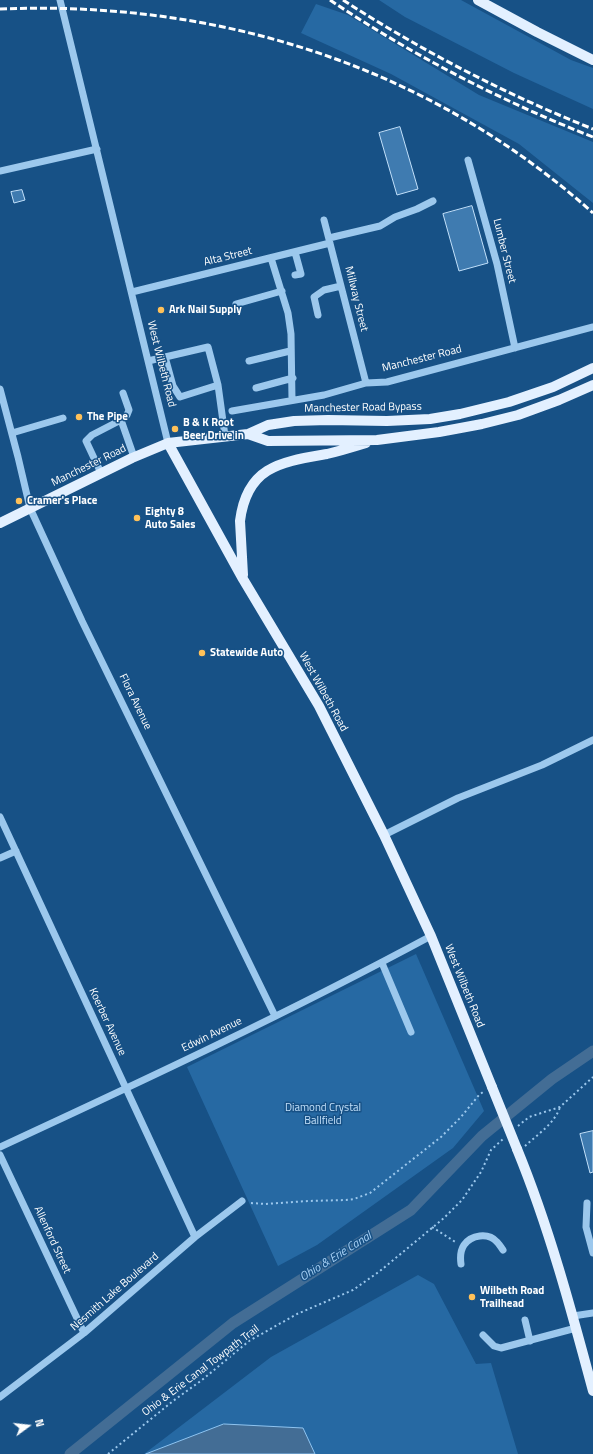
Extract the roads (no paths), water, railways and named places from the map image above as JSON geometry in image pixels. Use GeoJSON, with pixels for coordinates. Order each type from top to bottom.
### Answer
{"type":"FeatureCollection","features":[{"type":"Feature","properties":{"kind":"main road"},"geometry":{"type":"LineString","coordinates":[[478,0],[590,56]]}},
{"type":"Feature","properties":{"kind":"main road","name":"Manchester Road Bypass"},"geometry":{"type":"LineString","coordinates":[[168,443],[248,434],[268,425],[294,421],[402,421],[430,419],[460,414],[509,402],[553,387],[593,368]]}},
{"type":"Feature","properties":{"kind":"main road","name":"Manchester Road Bypass"},"geometry":{"type":"LineString","coordinates":[[248,434],[268,441],[377,440],[439,432],[518,415],[593,385]]}},
{"type":"Feature","properties":{"kind":"main road"},"geometry":{"type":"LineString","coordinates":[[243,579],[240,517],[245,498],[256,481],[267,471],[292,460],[328,453],[377,440]]}},
{"type":"Feature","properties":{"kind":"main road","name":"Manchester Road"},"geometry":{"type":"LineString","coordinates":[[0,523],[134,457],[168,443]]}},
{"type":"Feature","properties":{"kind":"main road","name":"West Wilbeth Road"},"geometry":{"type":"LineString","coordinates":[[168,443],[243,579],[319,706],[384,836],[431,936],[518,1150],[546,1230],[573,1316],[593,1391]]}},
{"type":"Feature","properties":{"kind":"street","name":"West Wilbeth Road"},"geometry":{"type":"LineString","coordinates":[[60,0],[168,443]]}},
{"type":"Feature","properties":{"kind":"street"},"geometry":{"type":"LineString","coordinates":[[0,171],[97,149]]}},
{"type":"Feature","properties":{"kind":"street","name":"Lumber Street"},"geometry":{"type":"LineString","coordinates":[[468,160],[497,264],[515,348]]}},
{"type":"Feature","properties":{"kind":"street","name":"Alta Street"},"geometry":{"type":"LineString","coordinates":[[132,292],[295,252],[330,240],[380,226],[395,217],[433,201]]}},
{"type":"Feature","properties":{"kind":"street","name":"Millway Street"},"geometry":{"type":"LineString","coordinates":[[324,220],[366,383]]}},
{"type":"Feature","properties":{"kind":"street"},"geometry":{"type":"LineString","coordinates":[[295,252],[301,274],[295,275]]}},
{"type":"Feature","properties":{"kind":"street"},"geometry":{"type":"LineString","coordinates":[[271,258],[288,313],[291,334],[290,350],[292,400]]}},
{"type":"Feature","properties":{"kind":"street"},"geometry":{"type":"LineString","coordinates":[[318,314],[314,297],[324,290],[341,286]]}},
{"type":"Feature","properties":{"kind":"street"},"geometry":{"type":"LineString","coordinates":[[236,304],[282,291]]}},
{"type":"Feature","properties":{"kind":"street","name":"Manchester Road"},"geometry":{"type":"LineString","coordinates":[[232,411],[324,395],[366,383],[387,382],[593,327]]}},
{"type":"Feature","properties":{"kind":"street"},"geometry":{"type":"LineString","coordinates":[[148,361],[208,347],[218,386],[225,436]]}},
{"type":"Feature","properties":{"kind":"street"},"geometry":{"type":"LineString","coordinates":[[249,361],[290,350]]}},
{"type":"Feature","properties":{"kind":"street"},"geometry":{"type":"LineString","coordinates":[[165,357],[173,386],[180,397],[218,386]]}},
{"type":"Feature","properties":{"kind":"street"},"geometry":{"type":"LineString","coordinates":[[256,388],[292,378]]}},
{"type":"Feature","properties":{"kind":"street","name":"Flora Avenue"},"geometry":{"type":"LineString","coordinates":[[0,389],[30,508],[82,621],[276,1016]]}},
{"type":"Feature","properties":{"kind":"street"},"geometry":{"type":"LineString","coordinates":[[101,473],[86,441],[92,435],[127,415],[129,410],[123,393]]}},
{"type":"Feature","properties":{"kind":"street"},"geometry":{"type":"LineString","coordinates":[[12,433],[63,418]]}},
{"type":"Feature","properties":{"kind":"street"},"geometry":{"type":"LineString","coordinates":[[120,420],[134,457]]}},
{"type":"Feature","properties":{"kind":"street"},"geometry":{"type":"LineString","coordinates":[[384,836],[458,798],[542,765],[593,740]]}},
{"type":"Feature","properties":{"kind":"street","name":"Koerber Avenue"},"geometry":{"type":"LineString","coordinates":[[0,817],[195,1236]]}},
{"type":"Feature","properties":{"kind":"street"},"geometry":{"type":"LineString","coordinates":[[0,858],[16,851]]}},
{"type":"Feature","properties":{"kind":"street","name":"Edwin Avenue"},"geometry":{"type":"LineString","coordinates":[[0,1147],[126,1089],[276,1016],[382,963],[431,936]]}},
{"type":"Feature","properties":{"kind":"street"},"geometry":{"type":"LineString","coordinates":[[382,963],[412,1032]]}},
{"type":"Feature","properties":{"kind":"street","name":"Allenford Street"},"geometry":{"type":"LineString","coordinates":[[0,1155],[84,1334]]}},
{"type":"Feature","properties":{"kind":"street","name":"Nesmith Lake Boulevard"},"geometry":{"type":"LineString","coordinates":[[0,1397],[84,1334],[195,1236],[242,1201]]}},
{"type":"Feature","properties":{"kind":"street"},"geometry":{"type":"LineString","coordinates":[[587,1203],[586,1227],[593,1253]]}},
{"type":"Feature","properties":{"kind":"street"},"geometry":{"type":"LineString","coordinates":[[461,1264],[460,1256],[463,1246],[469,1240],[479,1236],[489,1236],[497,1241],[503,1250]]}},
{"type":"Feature","properties":{"kind":"street"},"geometry":{"type":"LineString","coordinates":[[573,1316],[593,1313]]}},
{"type":"Feature","properties":{"kind":"street"},"geometry":{"type":"LineString","coordinates":[[525,1320],[530,1341]]}},
{"type":"Feature","properties":{"kind":"street"},"geometry":{"type":"LineString","coordinates":[[483,1336],[494,1346],[501,1348],[576,1328]]}},
{"type":"Feature","properties":{"kind":"waterway","name":"Ohio & Erie Canal"},"geometry":{"type":"LineString","coordinates":[[70,1454],[233,1323],[411,1210],[482,1136],[552,1079],[593,1051]]}},
{"type":"Feature","properties":{"kind":"railway"},"geometry":{"type":"LineString","coordinates":[[330,0],[393,40],[458,76],[525,108],[593,137]]}},
{"type":"Feature","properties":{"kind":"railway"},"geometry":{"type":"LineString","coordinates":[[343,0],[403,37],[496,86],[560,116],[593,129]]}},
{"type":"Feature","properties":{"kind":"railway"},"geometry":{"type":"LineString","coordinates":[[0,9],[82,9],[162,16],[241,31],[317,52],[391,81],[462,118],[529,162],[593,213]]}},
{"type":"Feature","properties":{"kind":"place","name":"Ark Nail Supply"},"geometry":{"type":"Point","coordinates":[161,310]}},
{"type":"Feature","properties":{"kind":"place","name":"The Pipe"},"geometry":{"type":"Point","coordinates":[79,417]}},
{"type":"Feature","properties":{"kind":"place","name":"B & K Root Beer Drive in"},"geometry":{"type":"Point","coordinates":[175,429]}},
{"type":"Feature","properties":{"kind":"place","name":"Cramer's Place"},"geometry":{"type":"Point","coordinates":[19,501]}},
{"type":"Feature","properties":{"kind":"place","name":"Eighty 8 Auto Sales"},"geometry":{"type":"Point","coordinates":[137,518]}},
{"type":"Feature","properties":{"kind":"place","name":"Statewide Auto"},"geometry":{"type":"Point","coordinates":[202,653]}},
{"type":"Feature","properties":{"kind":"place","name":"Wilbeth Road Trailhead"},"geometry":{"type":"Point","coordinates":[472,1297]}},
{"type":"Feature","properties":{"kind":"park label","name":"Diamond Crystal Ballfield"},"geometry":{"type":"Point","coordinates":[323,1114]}}]}
